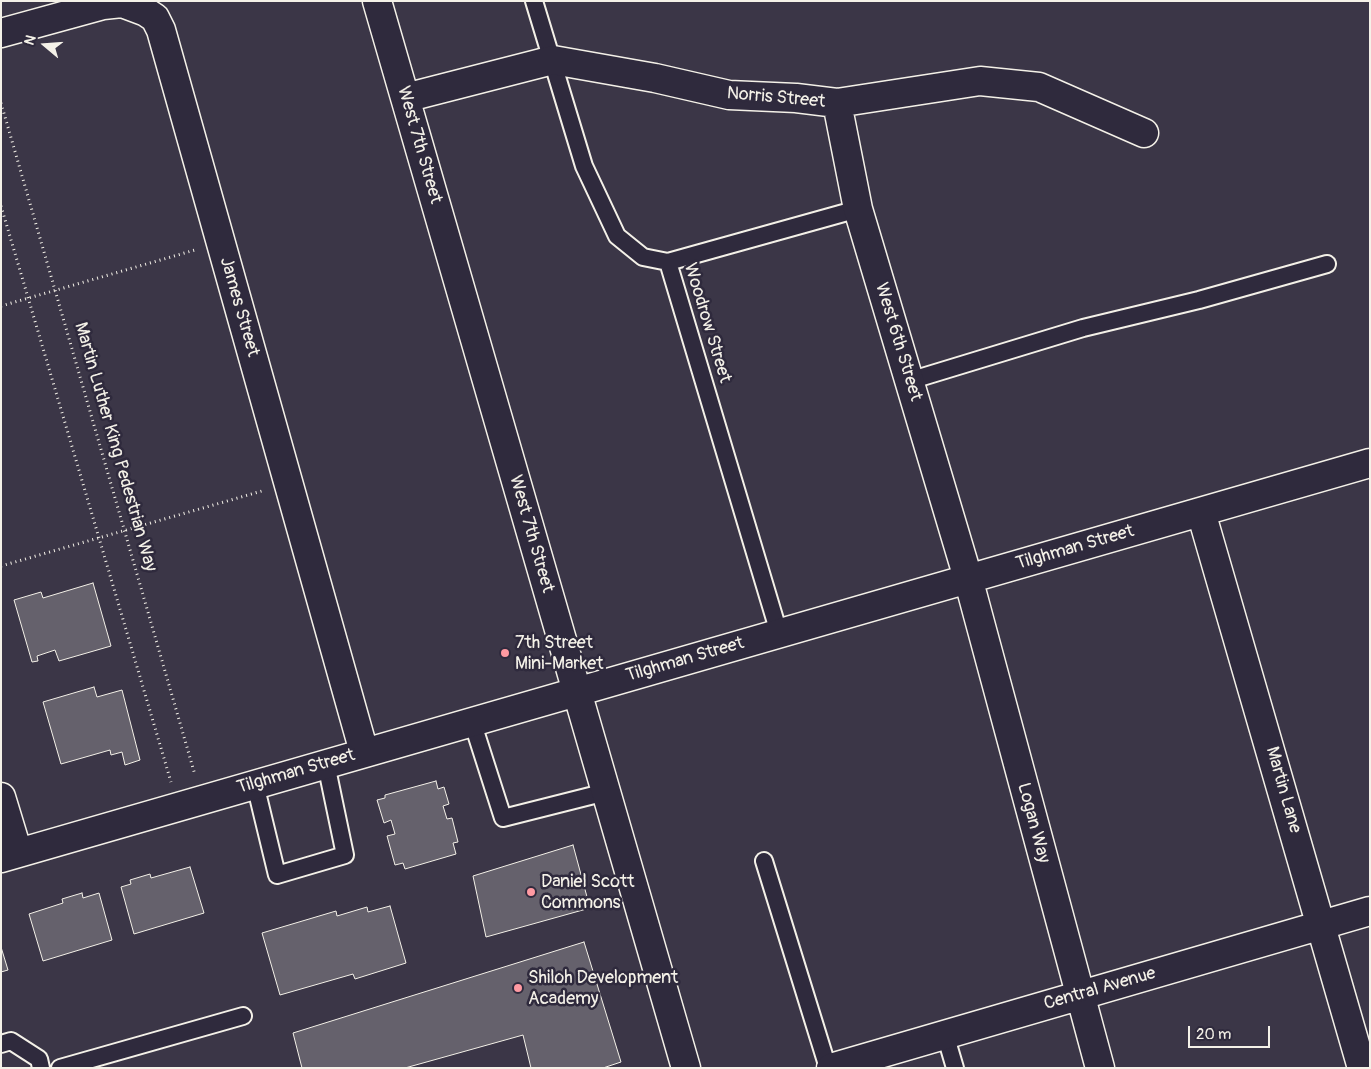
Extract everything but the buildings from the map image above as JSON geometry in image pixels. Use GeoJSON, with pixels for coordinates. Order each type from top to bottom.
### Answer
{"type":"FeatureCollection","features":[{"type":"Feature","properties":{"kind":"street","name":"West 7th Street"},"geometry":{"type":"LineString","coordinates":[[377,1],[686,1068]]}},
{"type":"Feature","properties":{"kind":"street","name":"James Street"},"geometry":{"type":"LineString","coordinates":[[1,33],[103,6],[122,3],[135,6],[154,18],[161,30],[364,752]]}},
{"type":"Feature","properties":{"kind":"street","name":"Norris Street"},"geometry":{"type":"LineString","coordinates":[[405,98],[553,60],[655,78],[729,95],[796,98],[837,103],[980,81],[1039,87],[1144,133]]}},
{"type":"Feature","properties":{"kind":"street","name":"West 6th Street"},"geometry":{"type":"LineString","coordinates":[[837,103],[858,209],[968,578]]}},
{"type":"Feature","properties":{"kind":"street","name":"Tilghman Street"},"geometry":{"type":"LineString","coordinates":[[10,855],[1370,463]]}},
{"type":"Feature","properties":{"kind":"street","name":"Martin Lane"},"geometry":{"type":"LineString","coordinates":[[1201,512],[1362,1068]]}},
{"type":"Feature","properties":{"kind":"street","name":"Logan Way"},"geometry":{"type":"LineString","coordinates":[[968,578],[1100,1068]]}},
{"type":"Feature","properties":{"kind":"street"},"geometry":{"type":"LineString","coordinates":[[1,797],[10,855]]}},
{"type":"Feature","properties":{"kind":"street","name":"Central Avenue"},"geometry":{"type":"LineString","coordinates":[[829,1068],[1370,911]]}},
{"type":"Feature","properties":{"kind":"lane","name":"Woodrow Street"},"geometry":{"type":"LineString","coordinates":[[534,1],[584,166],[617,236],[643,257],[668,262],[779,632]]}},
{"type":"Feature","properties":{"kind":"lane"},"geometry":{"type":"LineString","coordinates":[[668,262],[858,209]]}},
{"type":"Feature","properties":{"kind":"lane"},"geometry":{"type":"LineString","coordinates":[[909,381],[1083,328],[1199,300],[1327,264]]}},
{"type":"Feature","properties":{"kind":"lane"},"geometry":{"type":"LineString","coordinates":[[472,721],[503,818],[606,792]]}},
{"type":"Feature","properties":{"kind":"lane"},"geometry":{"type":"LineString","coordinates":[[255,784],[277,875],[345,854],[326,764]]}},
{"type":"Feature","properties":{"kind":"lane"},"geometry":{"type":"LineString","coordinates":[[764,860],[829,1068]]}},
{"type":"Feature","properties":{"kind":"lane"},"geometry":{"type":"LineString","coordinates":[[60,1068],[243,1016]]}},
{"type":"Feature","properties":{"kind":"lane"},"geometry":{"type":"LineString","coordinates":[[945,1034],[955,1068]]}},
{"type":"Feature","properties":{"kind":"lane"},"geometry":{"type":"LineString","coordinates":[[1,1044],[11,1041],[38,1059],[41,1068]]}},
{"type":"Feature","properties":{"kind":"path","name":"Martin Luther King Pedestrian Way"},"geometry":{"type":"LineString","coordinates":[[1,102],[125,532],[190,803]]}},
{"type":"Feature","properties":{"kind":"path"},"geometry":{"type":"LineString","coordinates":[[1,206],[101,538],[190,803]]}},
{"type":"Feature","properties":{"kind":"path"},"geometry":{"type":"LineString","coordinates":[[1,306],[221,243]]}},
{"type":"Feature","properties":{"kind":"path"},"geometry":{"type":"LineString","coordinates":[[1,566],[125,532],[288,483]]}},
{"type":"Feature","properties":{"kind":"place","name":"7th Street Mini-Market"},"geometry":{"type":"Point","coordinates":[505,653]}},
{"type":"Feature","properties":{"kind":"place","name":"Daniel Scott Commons"},"geometry":{"type":"Point","coordinates":[531,892]}},
{"type":"Feature","properties":{"kind":"place","name":"Shiloh Development Academy"},"geometry":{"type":"Point","coordinates":[518,988]}}]}
